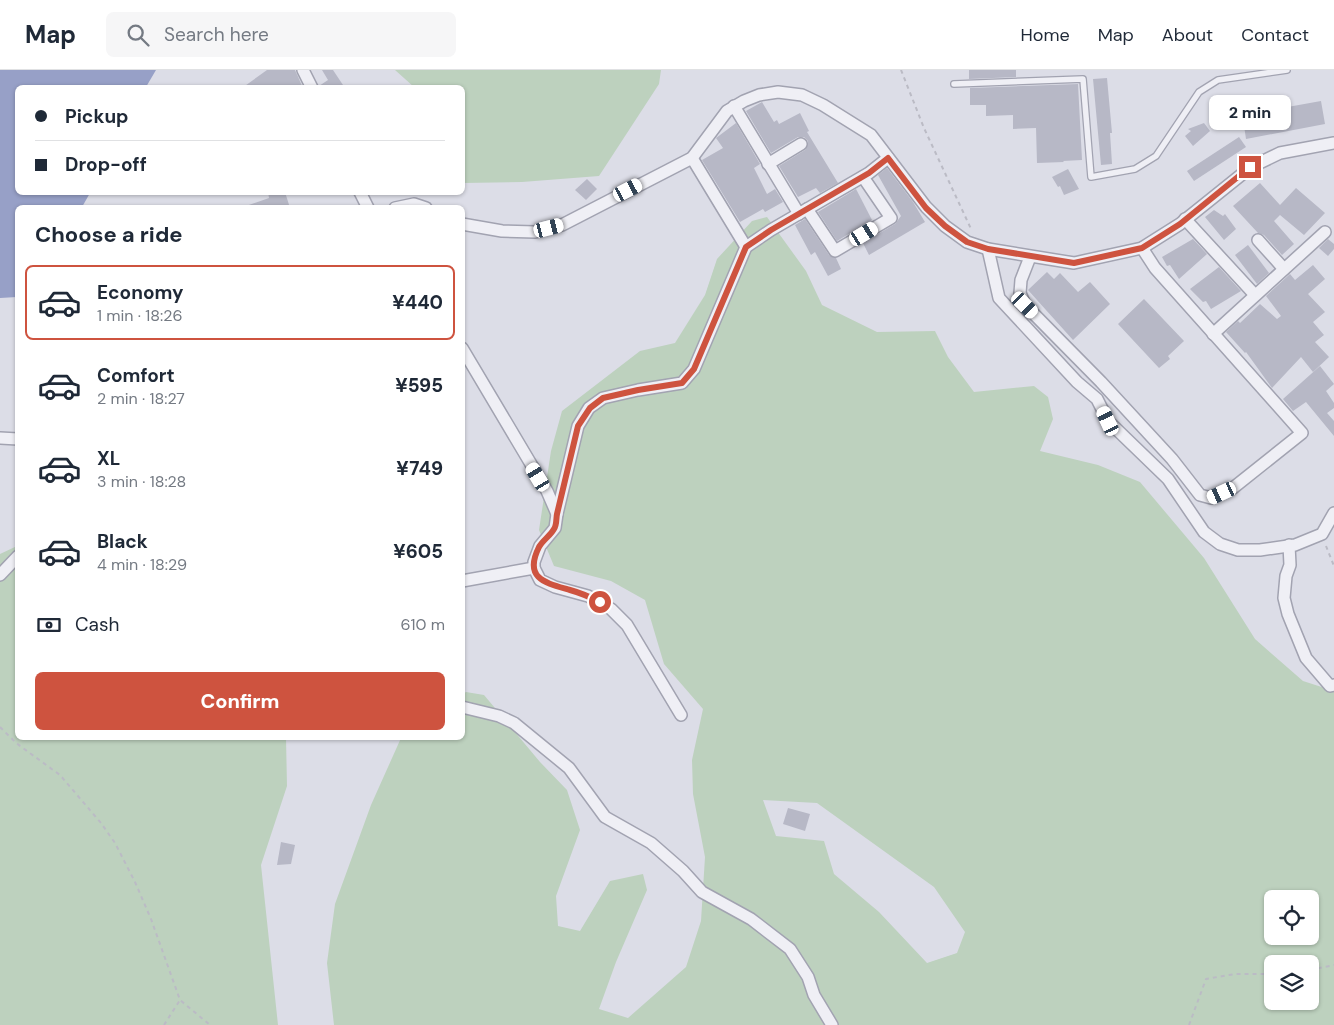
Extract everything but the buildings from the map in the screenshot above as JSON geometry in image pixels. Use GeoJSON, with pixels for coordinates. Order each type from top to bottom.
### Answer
{"type":"FeatureCollection","features":[{"type":"Feature","properties":{"kind":"street"},"geometry":{"type":"LineString","coordinates":[[303,70],[310,85]]}},
{"type":"Feature","properties":{"kind":"street"},"geometry":{"type":"LineString","coordinates":[[465,225],[502,231],[536,232],[562,225],[692,158],[727,110],[759,95],[778,92],[802,96],[823,105],[871,136],[926,208],[945,226],[967,242],[984,247],[1074,263],[1142,248],[1185,219],[1250,167],[1280,153],[1334,143]]}},
{"type":"Feature","properties":{"kind":"street"},"geometry":{"type":"LineString","coordinates":[[734,106],[768,164],[803,212],[836,251],[892,218],[863,177]]}},
{"type":"Feature","properties":{"kind":"street"},"geometry":{"type":"LineString","coordinates":[[768,164],[801,144]]}},
{"type":"Feature","properties":{"kind":"street"},"geometry":{"type":"LineString","coordinates":[[692,158],[746,247]]}},
{"type":"Feature","properties":{"kind":"street"},"geometry":{"type":"LineString","coordinates":[[680,715],[627,625],[611,609],[588,596],[555,587],[540,580],[534,568],[534,562],[540,546],[555,528],[578,426],[590,408],[603,398],[682,383],[694,369],[746,247],[863,177],[888,158]]}},
{"type":"Feature","properties":{"kind":"street"},"geometry":{"type":"LineString","coordinates":[[1185,219],[1255,295]]}},
{"type":"Feature","properties":{"kind":"street"},"geometry":{"type":"LineString","coordinates":[[1213,334],[1325,232]]}},
{"type":"Feature","properties":{"kind":"street"},"geometry":{"type":"LineString","coordinates":[[1258,240],[1284,269]]}},
{"type":"Feature","properties":{"kind":"street"},"geometry":{"type":"LineString","coordinates":[[984,247],[999,298],[1078,382],[1098,399],[1108,421],[1168,479],[1204,532],[1220,544],[1238,550],[1260,550],[1289,546],[1322,534],[1334,513]]}},
{"type":"Feature","properties":{"kind":"street"},"geometry":{"type":"LineString","coordinates":[[1030,256],[1021,280],[1020,293],[1025,305],[1101,382],[1172,459],[1200,495],[1211,498],[1234,488],[1302,434],[1155,268],[1142,248]]}},
{"type":"Feature","properties":{"kind":"street"},"geometry":{"type":"LineString","coordinates":[[465,353],[547,492],[557,514]]}},
{"type":"Feature","properties":{"kind":"street"},"geometry":{"type":"LineString","coordinates":[[0,438],[15,439]]}},
{"type":"Feature","properties":{"kind":"street"},"geometry":{"type":"LineString","coordinates":[[1289,546],[1290,565],[1286,576],[1284,598],[1288,614],[1306,658],[1330,686],[1334,685]]}},
{"type":"Feature","properties":{"kind":"street"},"geometry":{"type":"LineString","coordinates":[[0,575],[15,559]]}},
{"type":"Feature","properties":{"kind":"street"},"geometry":{"type":"LineString","coordinates":[[465,580],[534,568]]}},
{"type":"Feature","properties":{"kind":"street"},"geometry":{"type":"LineString","coordinates":[[465,708],[499,716],[514,723],[569,768],[604,817],[651,843],[702,892],[751,919],[790,949],[808,977],[814,995],[832,1025]]}},
{"type":"Feature","properties":{"kind":"lane"},"geometry":{"type":"LineString","coordinates":[[954,84],[1083,79],[1091,177],[1135,169],[1156,156],[1200,92],[1218,80],[1287,70]]}},
{"type":"Feature","properties":{"kind":"path"},"geometry":{"type":"LineString","coordinates":[[901,70],[951,188],[984,247]]}},
{"type":"Feature","properties":{"kind":"path"},"geometry":{"type":"LineString","coordinates":[[1322,534],[1334,566]]}},
{"type":"Feature","properties":{"kind":"path"},"geometry":{"type":"LineString","coordinates":[[0,727],[16,743],[60,774],[101,823],[114,843],[152,919],[180,1000],[210,1025]]}},
{"type":"Feature","properties":{"kind":"path"},"geometry":{"type":"LineString","coordinates":[[1319,968],[1334,965]]}},
{"type":"Feature","properties":{"kind":"path"},"geometry":{"type":"LineString","coordinates":[[1189,1025],[1206,979],[1235,974],[1264,974]]}},
{"type":"Feature","properties":{"kind":"path"},"geometry":{"type":"LineString","coordinates":[[164,1025],[180,1000]]}},
{"type":"Feature","properties":{"kind":"green space"},"geometry":{"type":"Polygon","coordinates":[[[395,70],[661,70],[659,84],[599,176],[522,182],[465,183],[465,85],[412,85],[395,70]]]}},
{"type":"Feature","properties":{"kind":"green space"},"geometry":{"type":"Polygon","coordinates":[[[767,217],[806,271],[822,305],[877,332],[935,331],[948,357],[974,392],[1034,386],[1048,397],[1053,419],[1040,451],[1098,465],[1140,482],[1204,558],[1255,639],[1303,681],[1334,691],[1334,1025],[334,1025],[327,963],[335,904],[371,805],[400,740],[465,740],[466,692],[484,695],[540,762],[567,790],[580,830],[556,896],[558,926],[580,931],[610,881],[643,874],[647,890],[616,962],[599,1009],[628,1018],[686,967],[701,921],[705,857],[693,794],[692,760],[703,709],[664,664],[645,600],[611,581],[554,566],[539,530],[551,451],[562,411],[640,351],[675,343],[705,295],[717,259],[752,221],[767,217]],[[763,800],[776,836],[824,841],[834,874],[879,912],[927,963],[957,953],[965,932],[934,887],[817,803],[763,800]]]}},
{"type":"Feature","properties":{"kind":"green space"},"geometry":{"type":"Polygon","coordinates":[[[15,547],[15,740],[286,740],[287,786],[261,865],[278,1025],[0,1025],[0,554],[15,547]]]}},
{"type":"Feature","properties":{"kind":"water"},"geometry":{"type":"Polygon","coordinates":[[[0,70],[156,70],[147,85],[15,85],[15,195],[89,195],[83,205],[15,205],[15,297],[0,298],[0,70]]]}},
{"type":"Feature","properties":{"kind":"route"},"geometry":{"type":"LineString","coordinates":[[600,602],[588,596],[555,587],[540,580],[534,568],[534,562],[540,546],[555,528],[578,426],[590,408],[603,398],[682,383],[694,369],[746,247],[771,230],[869,173],[888,158],[926,208],[945,226],[967,242],[988,249],[1074,263],[1142,248],[1180,224],[1250,167]]}}]}
